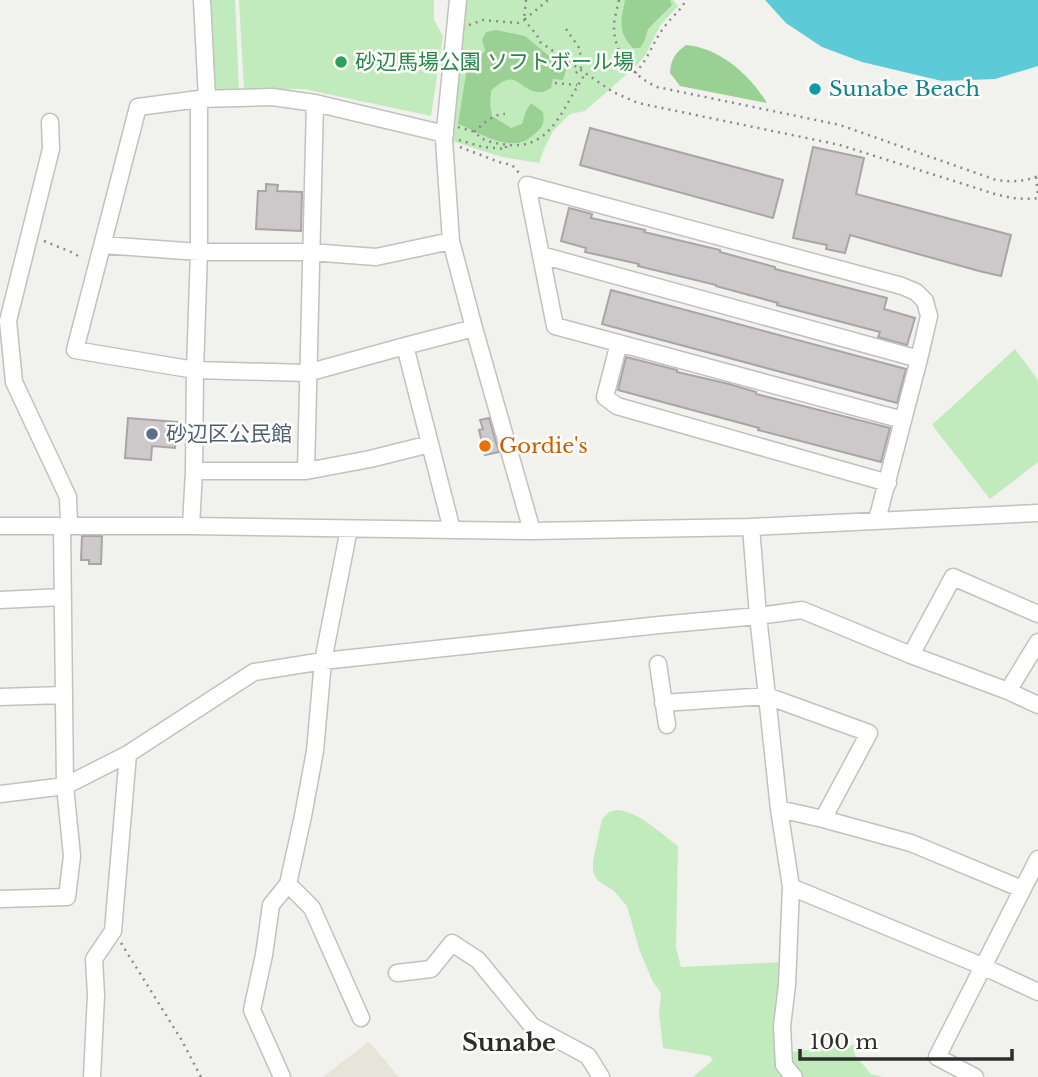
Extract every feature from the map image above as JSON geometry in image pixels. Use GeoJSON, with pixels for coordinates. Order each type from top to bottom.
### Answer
{"type":"FeatureCollection","features":[{"type":"Feature","properties":{"kind":"street"},"geometry":{"type":"LineString","coordinates":[[191,526],[203,99],[202,0]]}},
{"type":"Feature","properties":{"kind":"street"},"geometry":{"type":"LineString","coordinates":[[458,0],[449,134],[451,241],[532,531]]}},
{"type":"Feature","properties":{"kind":"street"},"geometry":{"type":"LineString","coordinates":[[449,134],[315,103],[272,97],[203,99],[138,107],[75,349],[195,370],[307,373],[474,328]]}},
{"type":"Feature","properties":{"kind":"street"},"geometry":{"type":"LineString","coordinates":[[306,471],[315,103]]}},
{"type":"Feature","properties":{"kind":"street"},"geometry":{"type":"LineString","coordinates":[[0,899],[66,897],[72,856],[65,786],[63,597],[68,497],[14,382],[8,321],[51,149],[50,122]]}},
{"type":"Feature","properties":{"kind":"street"},"geometry":{"type":"LineString","coordinates":[[877,520],[888,482],[929,316],[925,301],[916,292],[527,185],[555,326],[903,420]]}},
{"type":"Feature","properties":{"kind":"street"},"geometry":{"type":"LineString","coordinates":[[101,253],[310,252],[376,257],[451,241]]}},
{"type":"Feature","properties":{"kind":"street"},"geometry":{"type":"LineString","coordinates":[[541,255],[919,359]]}},
{"type":"Feature","properties":{"kind":"street"},"geometry":{"type":"LineString","coordinates":[[619,343],[606,397],[617,407],[888,482]]}},
{"type":"Feature","properties":{"kind":"street"},"geometry":{"type":"LineString","coordinates":[[405,346],[452,530]]}},
{"type":"Feature","properties":{"kind":"street"},"geometry":{"type":"LineString","coordinates":[[194,471],[306,471],[430,444]]}},
{"type":"Feature","properties":{"kind":"street"},"geometry":{"type":"LineString","coordinates":[[0,526],[532,531],[751,527],[1038,513]]}},
{"type":"Feature","properties":{"kind":"street"},"geometry":{"type":"LineString","coordinates":[[751,527],[779,809],[791,887],[787,985],[782,1026],[785,1065],[794,1077]]}},
{"type":"Feature","properties":{"kind":"street"},"geometry":{"type":"LineString","coordinates":[[282,1077],[251,1010],[264,955],[271,905],[288,884],[315,751],[323,661],[349,529]]}},
{"type":"Feature","properties":{"kind":"street"},"geometry":{"type":"LineString","coordinates":[[911,655],[953,577],[1038,614]]}},
{"type":"Feature","properties":{"kind":"street"},"geometry":{"type":"LineString","coordinates":[[0,600],[63,597]]}},
{"type":"Feature","properties":{"kind":"street"},"geometry":{"type":"LineString","coordinates":[[0,794],[65,786],[128,754],[254,672],[323,661],[803,610],[1038,705]]}},
{"type":"Feature","properties":{"kind":"street"},"geometry":{"type":"LineString","coordinates":[[1008,691],[1038,642]]}},
{"type":"Feature","properties":{"kind":"street"},"geometry":{"type":"LineString","coordinates":[[658,664],[667,724]]}},
{"type":"Feature","properties":{"kind":"street"},"geometry":{"type":"LineString","coordinates":[[0,697],[64,695]]}},
{"type":"Feature","properties":{"kind":"street"},"geometry":{"type":"LineString","coordinates":[[663,702],[767,696],[869,733],[823,819]]}},
{"type":"Feature","properties":{"kind":"street"},"geometry":{"type":"LineString","coordinates":[[92,1077],[96,995],[94,959],[113,931],[128,754]]}},
{"type":"Feature","properties":{"kind":"street"},"geometry":{"type":"LineString","coordinates":[[779,809],[911,843],[1021,889]]}},
{"type":"Feature","properties":{"kind":"street"},"geometry":{"type":"LineString","coordinates":[[975,1077],[937,1057],[1038,859]]}},
{"type":"Feature","properties":{"kind":"street"},"geometry":{"type":"LineString","coordinates":[[288,884],[312,908],[361,1018]]}},
{"type":"Feature","properties":{"kind":"street"},"geometry":{"type":"LineString","coordinates":[[791,887],[1038,992]]}},
{"type":"Feature","properties":{"kind":"street"},"geometry":{"type":"LineString","coordinates":[[397,973],[431,969],[452,943],[478,960],[533,1026],[588,1056],[601,1077]]}},
{"type":"Feature","properties":{"kind":"path"},"geometry":{"type":"LineString","coordinates":[[526,0],[524,20],[540,42],[612,92],[638,103],[840,145],[995,194],[1019,199],[1038,197],[1037,176],[1010,182],[996,180],[840,125],[657,88],[628,66],[617,41],[614,28],[619,0]]}},
{"type":"Feature","properties":{"kind":"path"},"geometry":{"type":"LineString","coordinates":[[457,25],[469,25],[483,20],[518,23],[548,0]]}},
{"type":"Feature","properties":{"kind":"path"},"geometry":{"type":"LineString","coordinates":[[635,73],[645,64],[663,27],[680,12],[686,0]]}},
{"type":"Feature","properties":{"kind":"path"},"geometry":{"type":"LineString","coordinates":[[566,29],[580,49],[581,69]]}},
{"type":"Feature","properties":{"kind":"path"},"geometry":{"type":"LineString","coordinates":[[573,75],[581,69]]}},
{"type":"Feature","properties":{"kind":"path"},"geometry":{"type":"LineString","coordinates":[[474,132],[482,139],[506,144],[525,144],[538,139],[550,131],[586,73]]}},
{"type":"Feature","properties":{"kind":"path"},"geometry":{"type":"LineString","coordinates":[[555,83],[577,85]]}},
{"type":"Feature","properties":{"kind":"path"},"geometry":{"type":"LineString","coordinates":[[449,134],[474,132],[490,119],[506,114]]}},
{"type":"Feature","properties":{"kind":"path"},"geometry":{"type":"LineString","coordinates":[[449,134],[483,147],[506,149],[506,144]]}},
{"type":"Feature","properties":{"kind":"path"},"geometry":{"type":"LineString","coordinates":[[449,134],[499,162],[512,165],[527,185]]}},
{"type":"Feature","properties":{"kind":"path"},"geometry":{"type":"LineString","coordinates":[[29,239],[71,252],[90,262],[101,253]]}},
{"type":"Feature","properties":{"kind":"path"},"geometry":{"type":"LineString","coordinates":[[113,931],[181,1039],[201,1077]]}},
{"type":"Feature","properties":{"kind":"shaded area"},"geometry":{"type":"Polygon","coordinates":[[[368,1042],[399,1077],[323,1077],[368,1042]]]}},
{"type":"Feature","properties":{"kind":"green space"},"geometry":{"type":"Polygon","coordinates":[[[208,0],[235,0],[239,90],[211,90],[208,0]]]}},
{"type":"Feature","properties":{"kind":"green space","name":"砂辺馬場公園 ソフトボール場"},"geometry":{"type":"Polygon","coordinates":[[[239,0],[434,0],[434,20],[443,36],[431,116],[304,89],[244,89],[239,0]]]}},
{"type":"Feature","properties":{"kind":"green space"},"geometry":{"type":"Polygon","coordinates":[[[467,0],[673,0],[678,6],[660,26],[646,54],[636,66],[585,111],[570,114],[553,131],[539,163],[502,157],[452,141],[467,0]]]}},
{"type":"Feature","properties":{"kind":"green space"},"geometry":{"type":"Polygon","coordinates":[[[625,0],[670,0],[672,5],[648,29],[640,48],[633,48],[622,31],[625,0]]]}},
{"type":"Feature","properties":{"kind":"green space"},"geometry":{"type":"Polygon","coordinates":[[[496,30],[525,36],[566,70],[563,80],[553,79],[551,88],[544,92],[533,91],[513,80],[500,83],[491,91],[492,116],[511,128],[522,124],[531,103],[543,112],[544,120],[540,128],[524,141],[515,143],[495,140],[458,124],[468,62],[478,60],[485,50],[482,40],[486,32],[496,30]]]}},
{"type":"Feature","properties":{"kind":"green space"},"geometry":{"type":"Polygon","coordinates":[[[686,45],[711,51],[722,57],[743,73],[767,103],[680,86],[670,73],[674,57],[686,45]]]}},
{"type":"Feature","properties":{"kind":"green space"},"geometry":{"type":"Polygon","coordinates":[[[1015,349],[1038,380],[1038,462],[990,499],[932,425],[1015,349]]]}},
{"type":"Feature","properties":{"kind":"green space"},"geometry":{"type":"Polygon","coordinates":[[[617,810],[642,819],[678,846],[676,947],[681,967],[783,962],[781,1053],[855,1045],[855,1055],[871,1074],[883,1077],[693,1077],[713,1060],[710,1056],[663,1048],[659,1013],[661,993],[653,982],[640,952],[627,906],[614,891],[598,881],[593,872],[602,819],[609,812],[617,810]]]}},
{"type":"Feature","properties":{"kind":"water"},"geometry":{"type":"Polygon","coordinates":[[[765,0],[1038,0],[1038,66],[995,79],[942,81],[862,62],[822,47],[786,23],[765,0]]]}},
{"type":"Feature","properties":{"kind":"building"},"geometry":{"type":"Polygon","coordinates":[[[590,128],[783,180],[773,218],[580,165],[590,128]]]}},
{"type":"Feature","properties":{"kind":"building"},"geometry":{"type":"Polygon","coordinates":[[[813,147],[864,158],[856,194],[1011,235],[1001,276],[850,235],[845,253],[826,249],[827,245],[793,238],[813,147]]]}},
{"type":"Feature","properties":{"kind":"building"},"geometry":{"type":"Polygon","coordinates":[[[266,184],[278,185],[277,191],[302,192],[301,231],[256,229],[258,191],[266,191],[266,184]]]}},
{"type":"Feature","properties":{"kind":"building"},"geometry":{"type":"Polygon","coordinates":[[[569,208],[592,214],[591,218],[720,250],[775,269],[887,298],[884,309],[915,318],[907,345],[878,337],[880,332],[777,305],[778,303],[716,285],[638,266],[639,264],[585,252],[586,248],[561,241],[569,208]]]}},
{"type":"Feature","properties":{"kind":"building"},"geometry":{"type":"Polygon","coordinates":[[[611,290],[906,369],[897,403],[602,324],[611,290]]]}},
{"type":"Feature","properties":{"kind":"building"},"geometry":{"type":"Polygon","coordinates":[[[626,357],[890,428],[881,462],[618,390],[626,357]]]}},
{"type":"Feature","properties":{"kind":"building","name":"砂辺区公民館"},"geometry":{"type":"Polygon","coordinates":[[[128,418],[177,422],[175,448],[152,446],[151,460],[125,458],[128,418]]]}},
{"type":"Feature","properties":{"kind":"building"},"geometry":{"type":"Polygon","coordinates":[[[489,418],[499,452],[485,455],[479,430],[483,429],[480,420],[489,418]]]}},
{"type":"Feature","properties":{"kind":"building"},"geometry":{"type":"Polygon","coordinates":[[[82,536],[102,536],[101,564],[89,564],[89,560],[81,560],[82,536]]]}},
{"type":"Feature","properties":{"kind":"place","name":"砂辺馬場公園 ソフトボール場"},"geometry":{"type":"Point","coordinates":[341,62]}},
{"type":"Feature","properties":{"kind":"place","name":"Sunabe Beach"},"geometry":{"type":"Point","coordinates":[815,89]}},
{"type":"Feature","properties":{"kind":"place","name":"砂辺区公民館"},"geometry":{"type":"Point","coordinates":[152,434]}},
{"type":"Feature","properties":{"kind":"place","name":"Gordie's"},"geometry":{"type":"Point","coordinates":[485,446]}},
{"type":"Feature","properties":{"kind":"district","name":"Sunabe"},"geometry":{"type":"Point","coordinates":[509,1042]}}]}
